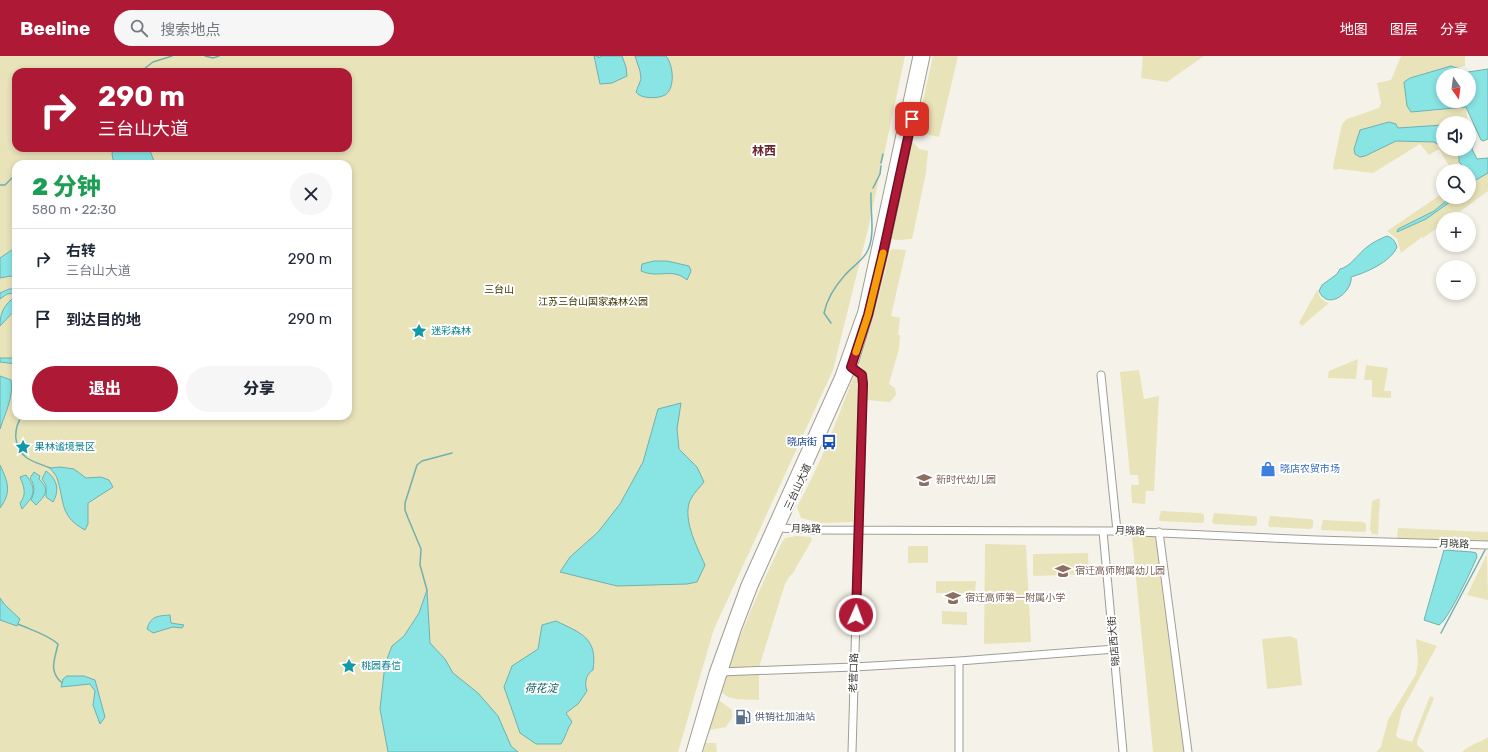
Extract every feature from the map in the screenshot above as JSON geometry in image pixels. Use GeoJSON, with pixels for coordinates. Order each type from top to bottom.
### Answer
{"type":"FeatureCollection","features":[{"type":"Feature","properties":{"kind":"main road","name":"三台山大道"},"geometry":{"type":"LineString","coordinates":[[848,366],[863,311],[918,56]]}},
{"type":"Feature","properties":{"kind":"main road","name":"三台山大道"},"geometry":{"type":"LineString","coordinates":[[697,752],[719,672],[746,585],[776,527],[848,366],[868,315],[883,253],[925,56]]}},
{"type":"Feature","properties":{"kind":"main road","name":"三台山大道"},"geometry":{"type":"LineString","coordinates":[[691,752],[719,672]]}},
{"type":"Feature","properties":{"kind":"street","name":"老营口路"},"geometry":{"type":"LineString","coordinates":[[848,366],[862,375],[863,384],[852,752]]}},
{"type":"Feature","properties":{"kind":"street"},"geometry":{"type":"LineString","coordinates":[[1101,375],[1117,531]]}},
{"type":"Feature","properties":{"kind":"street","name":"月晓路"},"geometry":{"type":"LineString","coordinates":[[776,527],[1159,532],[1324,540],[1488,545]]}},
{"type":"Feature","properties":{"kind":"street","name":"晓店西大街"},"geometry":{"type":"LineString","coordinates":[[1103,531],[1123,752]]}},
{"type":"Feature","properties":{"kind":"street"},"geometry":{"type":"LineString","coordinates":[[1159,532],[1188,752]]}},
{"type":"Feature","properties":{"kind":"street"},"geometry":{"type":"LineString","coordinates":[[719,672],[959,661],[1114,649]]}},
{"type":"Feature","properties":{"kind":"street"},"geometry":{"type":"LineString","coordinates":[[959,661],[959,752]]}},
{"type":"Feature","properties":{"kind":"green space","name":"江苏三台山国家森林公园"},"geometry":{"type":"Polygon","coordinates":[[[0,56],[905,56],[869,225],[833,370],[714,629],[678,752],[0,752],[0,56]]]}},
{"type":"Feature","properties":{"kind":"green space"},"geometry":{"type":"Polygon","coordinates":[[[933,56],[958,56],[939,137],[916,132],[933,56]]]}},
{"type":"Feature","properties":{"kind":"green space"},"geometry":{"type":"Polygon","coordinates":[[[1143,56],[1204,56],[1167,82],[1141,78],[1143,56]]]}},
{"type":"Feature","properties":{"kind":"green space"},"geometry":{"type":"Polygon","coordinates":[[[1401,56],[1465,56],[1465,66],[1457,68],[1451,66],[1436,68],[1436,70],[1410,78],[1405,82],[1407,105],[1432,111],[1466,108],[1467,116],[1436,116],[1436,151],[1429,155],[1420,144],[1373,173],[1339,169],[1334,170],[1333,166],[1342,124],[1347,119],[1379,108],[1381,103],[1377,83],[1391,80],[1401,56]]]}},
{"type":"Feature","properties":{"kind":"green space"},"geometry":{"type":"Polygon","coordinates":[[[911,140],[919,149],[928,151],[926,173],[912,239],[891,239],[911,140]]]}},
{"type":"Feature","properties":{"kind":"green space"},"geometry":{"type":"Polygon","coordinates":[[[1443,156],[1476,156],[1477,159],[1488,158],[1488,191],[1476,200],[1476,164],[1448,164],[1443,156]]]}},
{"type":"Feature","properties":{"kind":"green space"},"geometry":{"type":"Polygon","coordinates":[[[1436,198],[1436,204],[1470,204],[1460,212],[1436,212],[1436,229],[1423,238],[1422,237],[1401,253],[1397,239],[1387,231],[1436,198]]]}},
{"type":"Feature","properties":{"kind":"green space"},"geometry":{"type":"Polygon","coordinates":[[[892,249],[906,250],[891,316],[900,318],[898,335],[900,335],[899,349],[889,384],[895,388],[896,395],[890,402],[867,400],[867,376],[859,365],[874,315],[890,251],[892,249]]]}},
{"type":"Feature","properties":{"kind":"green space"},"geometry":{"type":"Polygon","coordinates":[[[1317,290],[1322,300],[1329,303],[1302,326],[1299,323],[1317,290]]]}},
{"type":"Feature","properties":{"kind":"green space"},"geometry":{"type":"Polygon","coordinates":[[[1358,359],[1356,379],[1328,378],[1329,371],[1358,359]]]}},
{"type":"Feature","properties":{"kind":"green space"},"geometry":{"type":"Polygon","coordinates":[[[1366,365],[1388,368],[1384,391],[1391,391],[1391,398],[1372,397],[1372,380],[1364,380],[1366,365]]]}},
{"type":"Feature","properties":{"kind":"green space"},"geometry":{"type":"Polygon","coordinates":[[[1139,370],[1144,399],[1159,396],[1154,491],[1146,491],[1145,504],[1132,503],[1131,485],[1139,485],[1138,475],[1130,475],[1120,372],[1139,370]]]}},
{"type":"Feature","properties":{"kind":"green space"},"geometry":{"type":"Polygon","coordinates":[[[857,374],[859,377],[853,522],[821,523],[801,518],[797,507],[821,459],[854,375],[857,374]]]}},
{"type":"Feature","properties":{"kind":"green space"},"geometry":{"type":"Polygon","coordinates":[[[1380,498],[1378,535],[1372,534],[1370,529],[1372,501],[1380,498]]]}},
{"type":"Feature","properties":{"kind":"green space"},"geometry":{"type":"Polygon","coordinates":[[[1161,511],[1201,513],[1204,515],[1204,522],[1160,521],[1161,511]]]}},
{"type":"Feature","properties":{"kind":"green space"},"geometry":{"type":"Polygon","coordinates":[[[1214,513],[1254,516],[1257,517],[1257,524],[1254,526],[1214,524],[1212,522],[1214,513]]]}},
{"type":"Feature","properties":{"kind":"green space"},"geometry":{"type":"Polygon","coordinates":[[[1270,516],[1310,519],[1313,520],[1313,527],[1310,529],[1270,527],[1268,525],[1270,516]]]}},
{"type":"Feature","properties":{"kind":"green space"},"geometry":{"type":"Polygon","coordinates":[[[1323,520],[1363,522],[1366,524],[1366,531],[1322,530],[1323,520]]]}},
{"type":"Feature","properties":{"kind":"green space"},"geometry":{"type":"Polygon","coordinates":[[[1398,528],[1488,532],[1488,541],[1397,538],[1398,528]]]}},
{"type":"Feature","properties":{"kind":"green space"},"geometry":{"type":"Polygon","coordinates":[[[796,536],[811,537],[812,540],[785,584],[759,667],[759,700],[738,699],[724,695],[721,688],[734,651],[764,579],[785,538],[796,536]]]}},
{"type":"Feature","properties":{"kind":"green space"},"geometry":{"type":"Polygon","coordinates":[[[1132,537],[1158,537],[1185,752],[1153,752],[1132,537]]]}},
{"type":"Feature","properties":{"kind":"green space"},"geometry":{"type":"Polygon","coordinates":[[[985,544],[1026,545],[1031,642],[984,644],[985,544]]]}},
{"type":"Feature","properties":{"kind":"green space"},"geometry":{"type":"Polygon","coordinates":[[[908,546],[928,546],[928,563],[908,563],[908,546]]]}},
{"type":"Feature","properties":{"kind":"green space"},"geometry":{"type":"Polygon","coordinates":[[[1088,553],[1089,574],[1033,575],[1033,554],[1088,553]]]}},
{"type":"Feature","properties":{"kind":"green space"},"geometry":{"type":"Polygon","coordinates":[[[1487,554],[1488,600],[1467,595],[1487,554]]]}},
{"type":"Feature","properties":{"kind":"green space"},"geometry":{"type":"Polygon","coordinates":[[[936,581],[976,581],[975,593],[936,593],[936,581]]]}},
{"type":"Feature","properties":{"kind":"green space"},"geometry":{"type":"Polygon","coordinates":[[[942,611],[967,612],[967,625],[942,624],[942,611]]]}},
{"type":"Feature","properties":{"kind":"green space"},"geometry":{"type":"Polygon","coordinates":[[[1290,636],[1297,639],[1302,685],[1267,689],[1262,639],[1290,636]]]}},
{"type":"Feature","properties":{"kind":"green space"},"geometry":{"type":"Polygon","coordinates":[[[1416,639],[1437,646],[1402,710],[1396,735],[1398,738],[1412,742],[1430,696],[1434,698],[1417,741],[1417,745],[1425,752],[1376,752],[1381,747],[1388,720],[1416,674],[1418,662],[1416,639]]]}},
{"type":"Feature","properties":{"kind":"green space"},"geometry":{"type":"Polygon","coordinates":[[[719,700],[732,710],[732,718],[726,727],[709,730],[719,700]]]}},
{"type":"Feature","properties":{"kind":"green space"},"geometry":{"type":"Polygon","coordinates":[[[1488,737],[1488,752],[1462,752],[1468,747],[1488,737]]]}},
{"type":"Feature","properties":{"kind":"green space"},"geometry":{"type":"Polygon","coordinates":[[[706,743],[716,743],[717,752],[703,752],[706,743]]]}},
{"type":"Feature","properties":{"kind":"water"},"geometry":{"type":"Polygon","coordinates":[[[594,56],[598,56],[599,58],[601,56],[622,56],[626,67],[627,76],[612,83],[600,84],[594,56]]]}},
{"type":"Feature","properties":{"kind":"water"},"geometry":{"type":"Polygon","coordinates":[[[635,56],[666,56],[672,70],[672,82],[671,87],[665,95],[649,98],[641,96],[636,92],[641,79],[635,56]]]}},
{"type":"Feature","properties":{"kind":"water"},"geometry":{"type":"Polygon","coordinates":[[[1451,66],[1457,68],[1444,68],[1451,66]]]}},
{"type":"Feature","properties":{"kind":"water"},"geometry":{"type":"Polygon","coordinates":[[[1488,69],[1488,139],[1483,141],[1481,140],[1476,129],[1476,116],[1470,116],[1466,108],[1476,108],[1476,71],[1488,69]]]}},
{"type":"Feature","properties":{"kind":"water"},"geometry":{"type":"Polygon","coordinates":[[[1436,70],[1436,108],[1455,108],[1411,112],[1407,106],[1404,82],[1410,78],[1436,70]]]}},
{"type":"Feature","properties":{"kind":"water"},"geometry":{"type":"Polygon","coordinates":[[[1389,122],[1396,124],[1398,128],[1436,125],[1436,143],[1396,141],[1360,157],[1355,154],[1354,149],[1360,130],[1389,122]]]}},
{"type":"Feature","properties":{"kind":"water"},"geometry":{"type":"Polygon","coordinates":[[[112,152],[150,152],[154,160],[113,160],[112,152]]]}},
{"type":"Feature","properties":{"kind":"water"},"geometry":{"type":"Polygon","coordinates":[[[1458,156],[1476,156],[1477,159],[1488,158],[1488,173],[1476,180],[1476,164],[1461,164],[1459,162],[1458,156]]]}},
{"type":"Feature","properties":{"kind":"water"},"geometry":{"type":"Polygon","coordinates":[[[1442,204],[1447,204],[1426,219],[1397,232],[1398,229],[1434,211],[1442,204]]]}},
{"type":"Feature","properties":{"kind":"water"},"geometry":{"type":"Polygon","coordinates":[[[1387,236],[1394,240],[1397,247],[1384,262],[1370,270],[1351,277],[1351,282],[1348,288],[1339,297],[1328,300],[1323,297],[1319,291],[1322,285],[1337,274],[1340,269],[1351,263],[1369,245],[1387,236]]]}},
{"type":"Feature","properties":{"kind":"water"},"geometry":{"type":"Polygon","coordinates":[[[12,250],[12,276],[0,278],[0,258],[12,250]]]}},
{"type":"Feature","properties":{"kind":"water"},"geometry":{"type":"Polygon","coordinates":[[[654,261],[667,261],[689,266],[691,271],[687,280],[676,274],[654,274],[641,271],[642,264],[654,261]]]}},
{"type":"Feature","properties":{"kind":"water"},"geometry":{"type":"Polygon","coordinates":[[[12,289],[12,293],[7,294],[0,299],[0,293],[12,289]]]}},
{"type":"Feature","properties":{"kind":"water"},"geometry":{"type":"Polygon","coordinates":[[[12,299],[12,313],[0,326],[3,311],[12,299]]]}},
{"type":"Feature","properties":{"kind":"water"},"geometry":{"type":"Polygon","coordinates":[[[0,358],[12,358],[12,364],[0,362],[0,358]]]}},
{"type":"Feature","properties":{"kind":"water"},"geometry":{"type":"Polygon","coordinates":[[[0,376],[11,380],[12,386],[8,405],[0,429],[0,376]]]}},
{"type":"Feature","properties":{"kind":"water"},"geometry":{"type":"Polygon","coordinates":[[[681,403],[677,429],[679,449],[697,467],[704,482],[692,497],[689,504],[688,513],[691,531],[705,565],[697,582],[687,584],[617,586],[560,572],[570,557],[598,532],[620,504],[643,462],[658,409],[681,403]]]}},
{"type":"Feature","properties":{"kind":"water"},"geometry":{"type":"Polygon","coordinates":[[[0,465],[8,487],[6,497],[0,508],[0,465]]]}},
{"type":"Feature","properties":{"kind":"water"},"geometry":{"type":"Polygon","coordinates":[[[60,467],[74,469],[86,478],[101,477],[109,480],[113,487],[88,503],[88,524],[85,530],[71,519],[64,508],[57,478],[50,468],[60,467]]]}},
{"type":"Feature","properties":{"kind":"water"},"geometry":{"type":"Polygon","coordinates":[[[46,471],[55,481],[57,489],[53,502],[46,497],[46,485],[42,479],[46,471]]]}},
{"type":"Feature","properties":{"kind":"water"},"geometry":{"type":"Polygon","coordinates":[[[34,472],[40,476],[39,479],[46,489],[44,495],[36,505],[31,500],[34,489],[30,478],[34,472]]]}},
{"type":"Feature","properties":{"kind":"water"},"geometry":{"type":"Polygon","coordinates":[[[26,475],[30,480],[33,492],[30,500],[22,509],[20,503],[24,497],[24,490],[20,477],[26,475]]]}},
{"type":"Feature","properties":{"kind":"water"},"geometry":{"type":"Polygon","coordinates":[[[1444,550],[1472,552],[1476,553],[1477,557],[1454,604],[1439,625],[1424,620],[1444,550]]]}},
{"type":"Feature","properties":{"kind":"water"},"geometry":{"type":"Polygon","coordinates":[[[427,590],[430,643],[445,659],[453,673],[478,693],[498,716],[511,746],[518,752],[388,752],[380,709],[385,664],[392,646],[404,636],[419,613],[427,590]]]}},
{"type":"Feature","properties":{"kind":"water"},"geometry":{"type":"Polygon","coordinates":[[[0,598],[5,605],[20,619],[17,626],[0,620],[0,598]]]}},
{"type":"Feature","properties":{"kind":"water"},"geometry":{"type":"Polygon","coordinates":[[[170,615],[171,623],[184,625],[182,628],[173,627],[153,633],[147,629],[150,621],[153,619],[170,615]]]}},
{"type":"Feature","properties":{"kind":"water","name":"荷花淀"},"geometry":{"type":"Polygon","coordinates":[[[556,621],[573,629],[586,638],[593,651],[593,670],[586,679],[587,691],[578,704],[566,713],[572,722],[561,744],[536,744],[520,733],[504,687],[512,666],[538,649],[542,625],[556,621]]]}},
{"type":"Feature","properties":{"kind":"water"},"geometry":{"type":"Polygon","coordinates":[[[67,676],[84,676],[95,680],[105,717],[100,724],[93,705],[95,691],[90,684],[61,687],[63,679],[67,676]]]}},
{"type":"Feature","properties":{"kind":"waterway"},"geometry":{"type":"LineString","coordinates":[[145,68],[153,62],[172,56]]}},
{"type":"Feature","properties":{"kind":"waterway"},"geometry":{"type":"LineString","coordinates":[[205,56],[213,58],[219,56]]}},
{"type":"Feature","properties":{"kind":"waterway"},"geometry":{"type":"LineString","coordinates":[[881,163],[883,154]]}},
{"type":"Feature","properties":{"kind":"waterway"},"geometry":{"type":"LineString","coordinates":[[873,188],[880,174],[881,166]]}},
{"type":"Feature","properties":{"kind":"waterway"},"geometry":{"type":"LineString","coordinates":[[0,185],[5,185],[12,178]]}},
{"type":"Feature","properties":{"kind":"waterway"},"geometry":{"type":"LineString","coordinates":[[831,323],[824,313],[830,297],[842,279],[865,255],[870,245],[872,231],[871,193]]}},
{"type":"Feature","properties":{"kind":"waterway"},"geometry":{"type":"LineString","coordinates":[[20,420],[16,438],[22,454],[27,458],[50,468]]}},
{"type":"Feature","properties":{"kind":"waterway"},"geometry":{"type":"LineString","coordinates":[[427,590],[420,565],[421,549],[405,510],[405,503],[417,465],[422,461],[452,453]]}},
{"type":"Feature","properties":{"kind":"waterway"},"geometry":{"type":"LineString","coordinates":[[1441,633],[1485,550]]}},
{"type":"Feature","properties":{"kind":"waterway"},"geometry":{"type":"LineString","coordinates":[[18,624],[44,635],[58,644],[54,660],[54,669],[55,674],[62,683]]}},
{"type":"Feature","properties":{"kind":"slow traffic"},"geometry":{"type":"LineString","coordinates":[[856,352],[868,315],[883,253]]}},
{"type":"Feature","properties":{"kind":"place","name":"迷彩森林"},"geometry":{"type":"Point","coordinates":[419,331]}},
{"type":"Feature","properties":{"kind":"place","name":"晓店街"},"geometry":{"type":"Point","coordinates":[829,442]}},
{"type":"Feature","properties":{"kind":"place","name":"果林谧境景区"},"geometry":{"type":"Point","coordinates":[23,447]}},
{"type":"Feature","properties":{"kind":"place","name":"晓店农贸市场"},"geometry":{"type":"Point","coordinates":[1268,469]}},
{"type":"Feature","properties":{"kind":"place","name":"新时代幼儿园"},"geometry":{"type":"Point","coordinates":[924,480]}},
{"type":"Feature","properties":{"kind":"place","name":"宿迁高师附属幼儿园"},"geometry":{"type":"Point","coordinates":[1063,571]}},
{"type":"Feature","properties":{"kind":"place","name":"宿迁高师第一附属小学"},"geometry":{"type":"Point","coordinates":[953,598]}},
{"type":"Feature","properties":{"kind":"place","name":"桃园春信"},"geometry":{"type":"Point","coordinates":[349,666]}},
{"type":"Feature","properties":{"kind":"place","name":"供销社加油站"},"geometry":{"type":"Point","coordinates":[743,717]}},
{"type":"Feature","properties":{"kind":"district","name":"林西"},"geometry":{"type":"Point","coordinates":[764,151]}},
{"type":"Feature","properties":{"kind":"route"},"geometry":{"type":"LineString","coordinates":[[856,615],[863,384],[862,375],[851,367],[868,315],[912,119]]}},
{"type":"Feature","properties":{"kind":"park label","name":"三台山"},"geometry":{"type":"Point","coordinates":[499,290]}}]}
